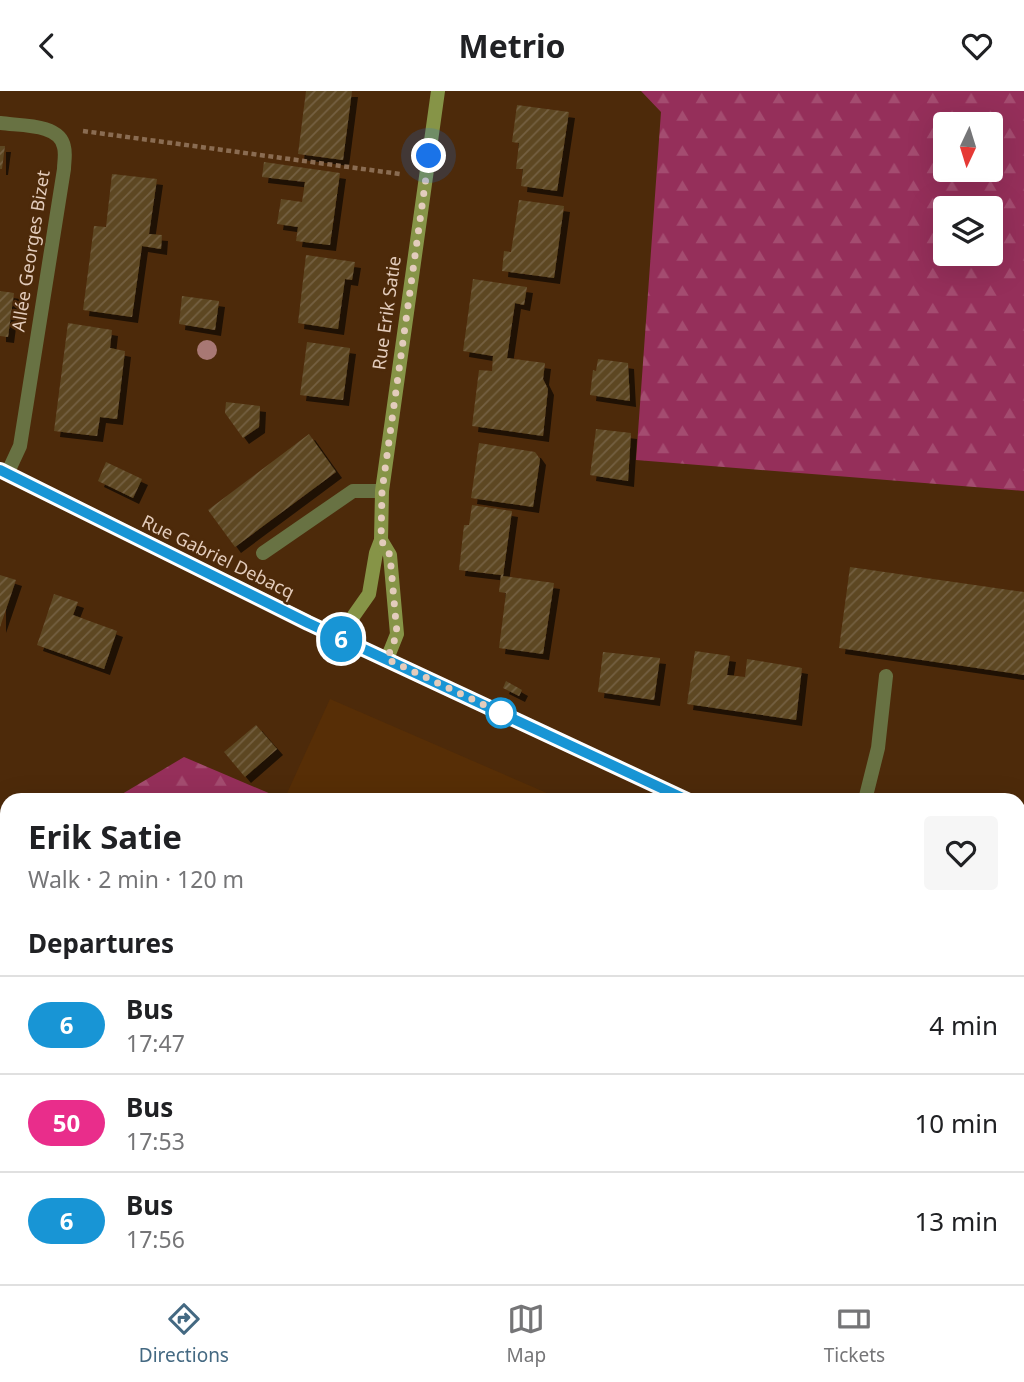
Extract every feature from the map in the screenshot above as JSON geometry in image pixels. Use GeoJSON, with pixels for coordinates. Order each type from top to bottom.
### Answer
{"type":"FeatureCollection","features":[{"type":"Feature","properties":{"kind":"street","name":"Rue Erik Satie"},"geometry":{"type":"LineString","coordinates":[[342,639],[350,621],[369,594],[381,540],[382,491],[438,91]]}},
{"type":"Feature","properties":{"kind":"street"},"geometry":{"type":"LineString","coordinates":[[0,123],[50,130],[60,135]]}},
{"type":"Feature","properties":{"kind":"street","name":"Allée Georges Bizet"},"geometry":{"type":"LineString","coordinates":[[4,472],[20,446],[62,183],[65,146],[60,135]]}},
{"type":"Feature","properties":{"kind":"street","name":"Rue Gabriel Debacq"},"geometry":{"type":"LineString","coordinates":[[4,472],[342,639],[672,793]]}},
{"type":"Feature","properties":{"kind":"street"},"geometry":{"type":"LineString","coordinates":[[264,553],[353,491],[382,491]]}},
{"type":"Feature","properties":{"kind":"street","name":"Rue Erik Satie"},"geometry":{"type":"LineString","coordinates":[[381,540],[390,555],[397,634],[387,659]]}},
{"type":"Feature","properties":{"kind":"street"},"geometry":{"type":"LineString","coordinates":[[867,793],[878,748],[886,676]]}},
{"type":"Feature","properties":{"kind":"path"},"geometry":{"type":"LineString","coordinates":[[60,135],[65,128],[401,174]]}},
{"type":"Feature","properties":{"kind":"shaded area"},"geometry":{"type":"Polygon","coordinates":[[[330,699],[547,793],[287,793],[330,699]]]}},
{"type":"Feature","properties":{"kind":"green space"},"geometry":{"type":"Polygon","coordinates":[[[641,91],[1024,91],[1024,491],[636,460],[661,112],[641,91]]]}},
{"type":"Feature","properties":{"kind":"green space"},"geometry":{"type":"Polygon","coordinates":[[[184,757],[269,793],[124,793],[184,757]]]}},
{"type":"Feature","properties":{"kind":"building"},"geometry":{"type":"Polygon","coordinates":[[[306,91],[352,91],[343,160],[298,154],[306,91]]]}},
{"type":"Feature","properties":{"kind":"building"},"geometry":{"type":"Polygon","coordinates":[[[517,105],[569,112],[557,191],[521,186],[523,169],[516,169],[519,143],[512,142],[517,105]]]}},
{"type":"Feature","properties":{"kind":"building"},"geometry":{"type":"Polygon","coordinates":[[[0,146],[5,146],[2,169],[0,169],[0,146]]]}},
{"type":"Feature","properties":{"kind":"building"},"geometry":{"type":"Polygon","coordinates":[[[264,162],[340,173],[330,245],[296,241],[298,227],[277,224],[281,199],[302,202],[305,182],[262,177],[264,162]]]}},
{"type":"Feature","properties":{"kind":"building"},"geometry":{"type":"Polygon","coordinates":[[[112,174],[157,179],[149,234],[162,235],[161,249],[142,246],[132,317],[83,310],[94,226],[106,227],[112,174]]]}},
{"type":"Feature","properties":{"kind":"building"},"geometry":{"type":"Polygon","coordinates":[[[519,200],[564,206],[554,278],[502,271],[504,251],[511,252],[519,200]]]}},
{"type":"Feature","properties":{"kind":"building"},"geometry":{"type":"Polygon","coordinates":[[[306,255],[355,262],[352,280],[345,279],[338,329],[298,323],[306,255]]]}},
{"type":"Feature","properties":{"kind":"building"},"geometry":{"type":"Polygon","coordinates":[[[473,279],[527,287],[524,305],[515,303],[507,358],[545,363],[543,379],[548,389],[543,436],[472,426],[479,370],[492,371],[493,356],[463,351],[473,279]]]}},
{"type":"Feature","properties":{"kind":"building"},"geometry":{"type":"Polygon","coordinates":[[[0,291],[14,293],[8,337],[0,336],[0,291]]]}},
{"type":"Feature","properties":{"kind":"building"},"geometry":{"type":"Polygon","coordinates":[[[182,296],[219,301],[215,330],[179,324],[182,296]]]}},
{"type":"Feature","properties":{"kind":"building"},"geometry":{"type":"Polygon","coordinates":[[[68,323],[112,330],[110,348],[125,351],[117,419],[100,417],[97,436],[54,431],[68,323]]]}},
{"type":"Feature","properties":{"kind":"building"},"geometry":{"type":"Polygon","coordinates":[[[307,342],[350,348],[343,400],[300,395],[307,342]]]}},
{"type":"Feature","properties":{"kind":"building"},"geometry":{"type":"Polygon","coordinates":[[[598,359],[628,363],[630,401],[590,395],[593,370],[596,371],[598,359]]]}},
{"type":"Feature","properties":{"kind":"building"},"geometry":{"type":"Polygon","coordinates":[[[226,402],[260,406],[259,427],[243,438],[225,413],[226,402]]]}},
{"type":"Feature","properties":{"kind":"building"},"geometry":{"type":"Polygon","coordinates":[[[596,429],[631,433],[628,481],[590,475],[596,429]]]}},
{"type":"Feature","properties":{"kind":"building"},"geometry":{"type":"Polygon","coordinates":[[[309,434],[336,472],[235,547],[208,510],[309,434]]]}},
{"type":"Feature","properties":{"kind":"building"},"geometry":{"type":"Polygon","coordinates":[[[479,443],[535,452],[540,459],[533,507],[471,498],[479,443]]]}},
{"type":"Feature","properties":{"kind":"building"},"geometry":{"type":"Polygon","coordinates":[[[106,462],[142,479],[133,498],[98,481],[106,462]]]}},
{"type":"Feature","properties":{"kind":"building"},"geometry":{"type":"Polygon","coordinates":[[[472,505],[512,511],[503,576],[554,583],[543,654],[499,648],[506,593],[499,592],[501,575],[459,570],[464,525],[469,525],[472,505]]]}},
{"type":"Feature","properties":{"kind":"building"},"geometry":{"type":"Polygon","coordinates":[[[850,567],[1024,592],[1024,675],[839,648],[850,567]]]}},
{"type":"Feature","properties":{"kind":"building"},"geometry":{"type":"Polygon","coordinates":[[[0,575],[16,580],[0,627],[0,575]]]}},
{"type":"Feature","properties":{"kind":"building"},"geometry":{"type":"Polygon","coordinates":[[[54,594],[78,602],[73,615],[117,631],[104,669],[37,645],[54,594]]]}},
{"type":"Feature","properties":{"kind":"building"},"geometry":{"type":"Polygon","coordinates":[[[695,651],[730,656],[727,675],[745,677],[747,659],[802,668],[796,720],[687,704],[695,651]]]}},
{"type":"Feature","properties":{"kind":"building"},"geometry":{"type":"Polygon","coordinates":[[[603,652],[660,658],[654,700],[598,692],[603,652]]]}},
{"type":"Feature","properties":{"kind":"building"},"geometry":{"type":"Polygon","coordinates":[[[506,681],[522,690],[519,696],[503,688],[506,681]]]}},
{"type":"Feature","properties":{"kind":"building"},"geometry":{"type":"Polygon","coordinates":[[[256,725],[277,749],[245,777],[224,752],[256,725]]]}},
{"type":"Feature","properties":{"kind":"bus line","name":"6"},"geometry":{"type":"LineString","coordinates":[[0,470],[308,623],[672,793]]}},
{"type":"Feature","properties":{"kind":"route"},"geometry":{"type":"LineString","coordinates":[[429,156],[382,491],[381,540],[390,555],[397,634],[387,659],[512,718],[501,713]]}}]}
